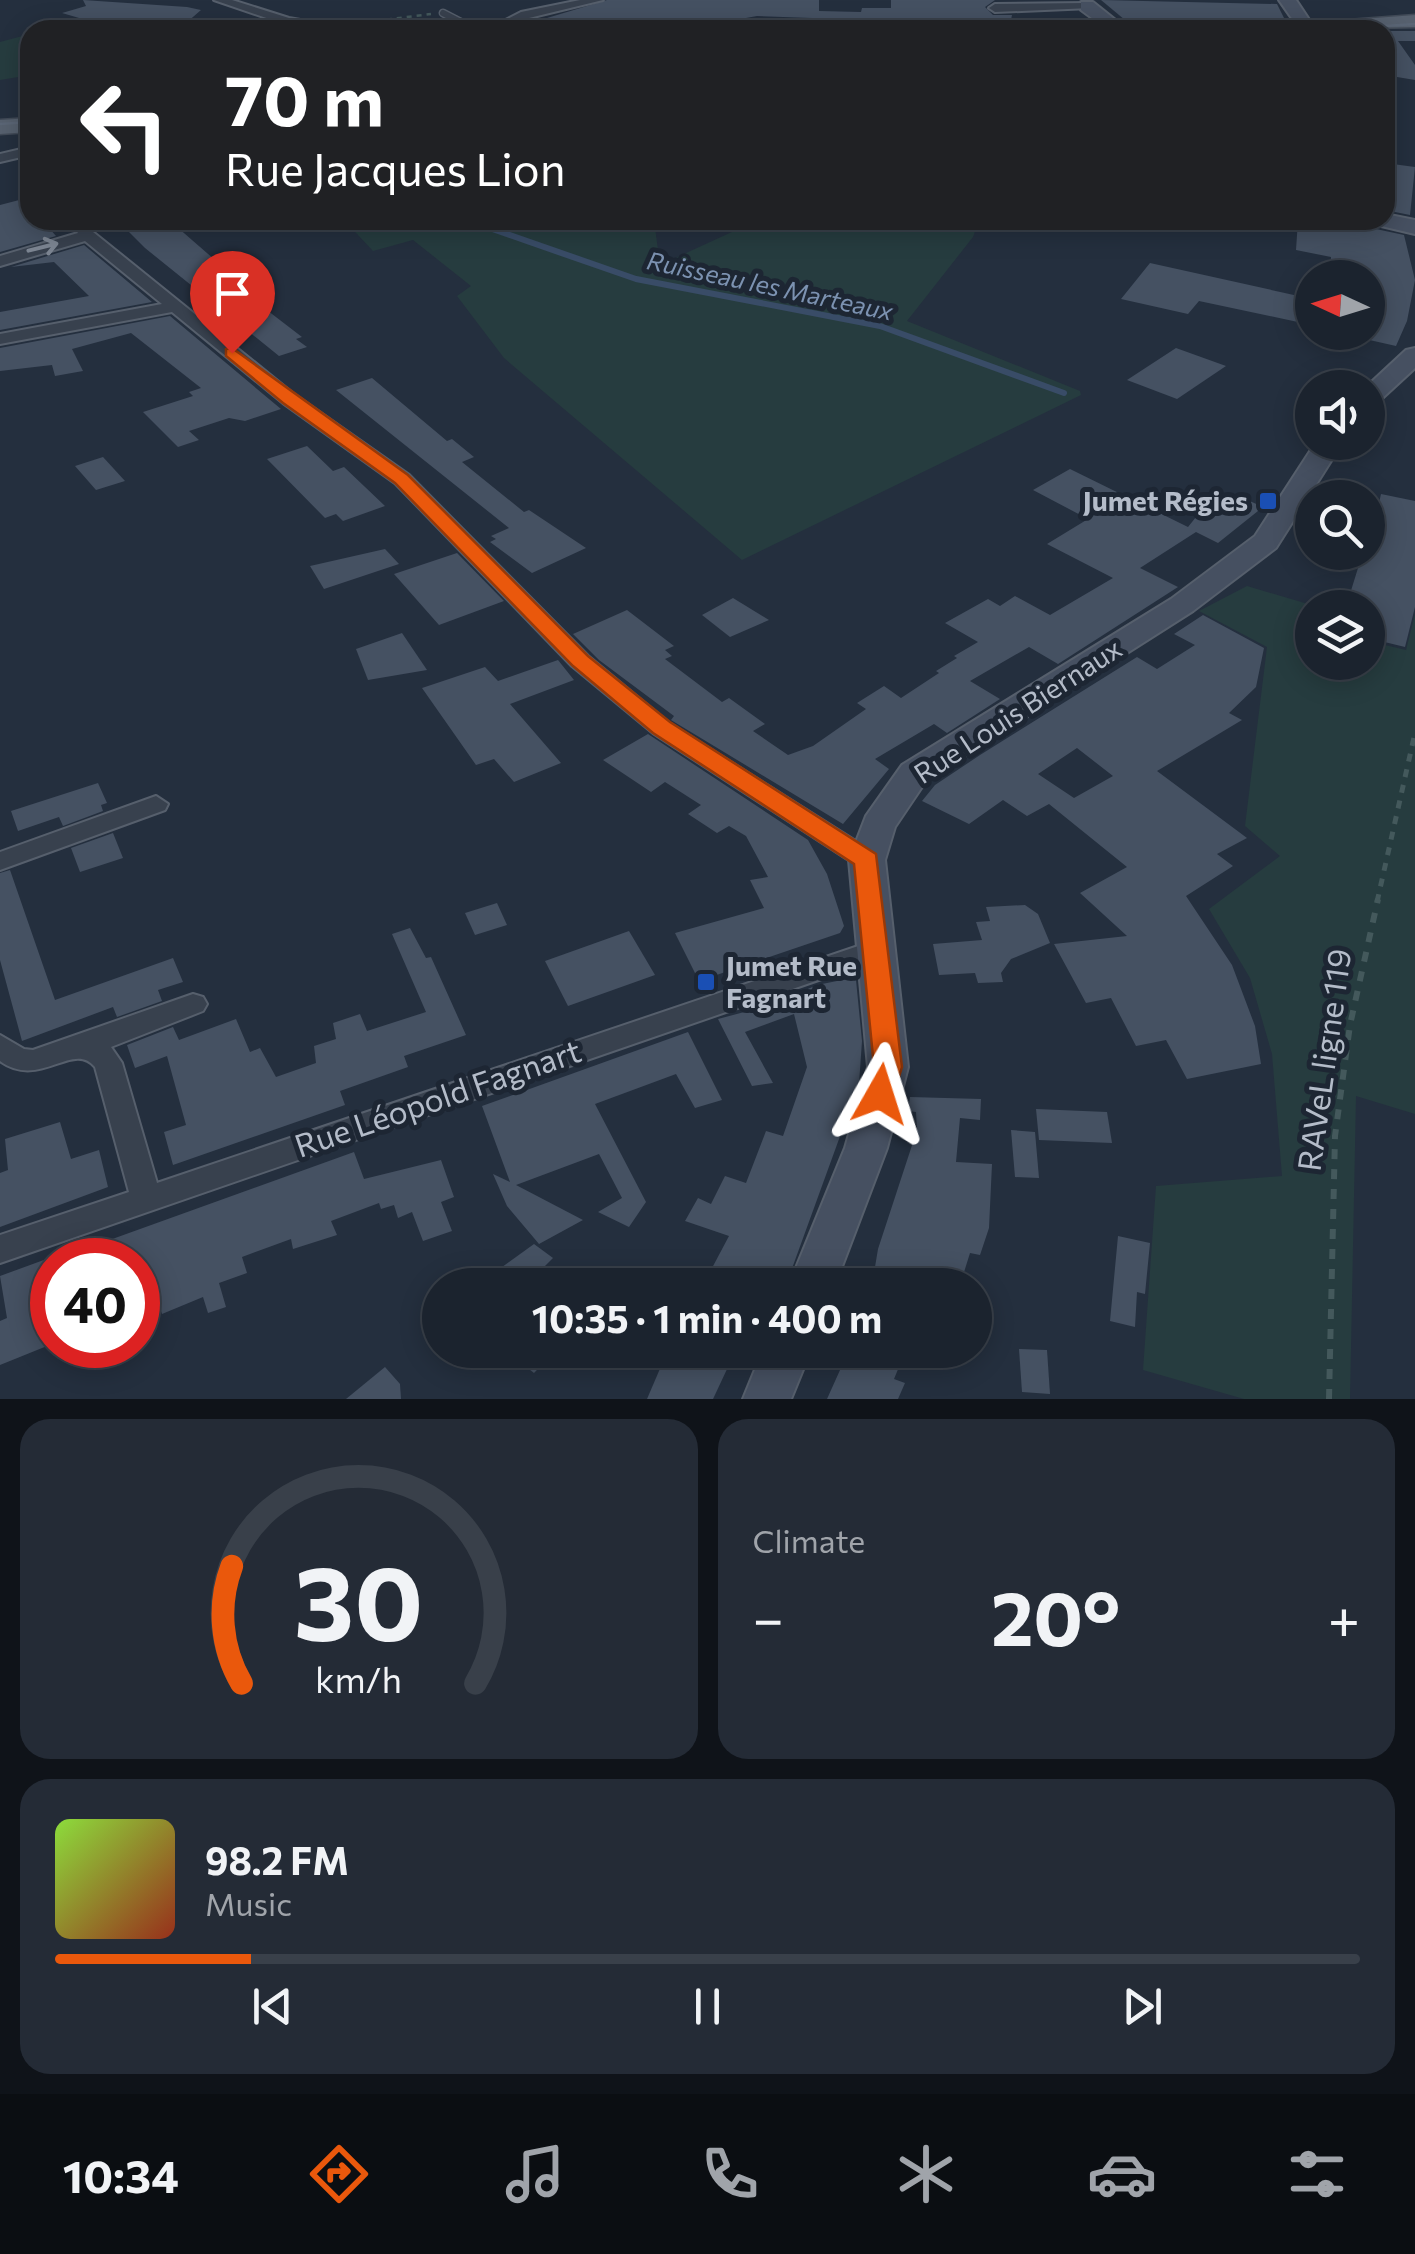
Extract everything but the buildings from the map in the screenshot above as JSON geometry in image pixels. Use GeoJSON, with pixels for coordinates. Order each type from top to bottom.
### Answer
{"type":"FeatureCollection","features":[{"type":"Feature","properties":{"kind":"street"},"geometry":{"type":"LineString","coordinates":[[220,0],[287,20]]}},
{"type":"Feature","properties":{"kind":"street"},"geometry":{"type":"LineString","coordinates":[[513,20],[597,0]]}},
{"type":"Feature","properties":{"kind":"street"},"geometry":{"type":"LineString","coordinates":[[996,4],[1083,3],[1106,20]]}},
{"type":"Feature","properties":{"kind":"street"},"geometry":{"type":"LineString","coordinates":[[812,7],[812,20]]}},
{"type":"Feature","properties":{"kind":"street"},"geometry":{"type":"LineString","coordinates":[[0,261],[77,230]]}},
{"type":"Feature","properties":{"kind":"street"},"geometry":{"type":"LineString","coordinates":[[84,230],[289,399],[402,479],[580,661],[662,728],[867,860]]}},
{"type":"Feature","properties":{"kind":"street"},"geometry":{"type":"LineString","coordinates":[[0,339],[176,306]]}},
{"type":"Feature","properties":{"kind":"street"},"geometry":{"type":"LineString","coordinates":[[1385,384],[1414,360]]}},
{"type":"Feature","properties":{"kind":"street","name":"Rue Louis Biernaux"},"geometry":{"type":"LineString","coordinates":[[819,1268],[866,1148],[888,1067],[867,860],[878,825],[914,773],[1225,576],[1266,542],[1318,460]]}},
{"type":"Feature","properties":{"kind":"street"},"geometry":{"type":"LineString","coordinates":[[0,860],[156,804]]}},
{"type":"Feature","properties":{"kind":"street","name":"Rue Léopold Fagnart"},"geometry":{"type":"LineString","coordinates":[[0,1249],[876,950]]}},
{"type":"Feature","properties":{"kind":"street"},"geometry":{"type":"LineString","coordinates":[[6,1060],[43,1059],[63,1048],[89,1044],[193,1004]]}},
{"type":"Feature","properties":{"kind":"street"},"geometry":{"type":"LineString","coordinates":[[89,1044],[100,1050],[108,1063],[146,1197]]}},
{"type":"Feature","properties":{"kind":"street"},"geometry":{"type":"LineString","coordinates":[[767,1399],[780,1368]]}},
{"type":"Feature","properties":{"kind":"lane"},"geometry":{"type":"LineString","coordinates":[[443,14],[455,20]]}},
{"type":"Feature","properties":{"kind":"path"},"geometry":{"type":"LineString","coordinates":[[406,20],[443,14]]}},
{"type":"Feature","properties":{"kind":"path","name":"RAVeL ligne 119"},"geometry":{"type":"LineString","coordinates":[[1329,1399],[1334,1136],[1354,1006],[1415,733]]}},
{"type":"Feature","properties":{"kind":"green space"},"geometry":{"type":"Polygon","coordinates":[[[20,37],[20,77],[0,80],[0,42],[20,37]]]}},
{"type":"Feature","properties":{"kind":"green space"},"geometry":{"type":"Polygon","coordinates":[[[353,230],[655,230],[660,265],[736,230],[975,230],[907,321],[1080,391],[1081,395],[742,560],[504,358],[457,296],[471,286],[413,240],[373,251],[353,230]]]}},
{"type":"Feature","properties":{"kind":"green space"},"geometry":{"type":"Polygon","coordinates":[[[1247,586],[1295,600],[1295,680],[1385,680],[1385,645],[1406,650],[1415,614],[1415,1114],[1356,1096],[1350,1399],[1244,1399],[1143,1370],[1156,1186],[1282,1176],[1272,1054],[1250,978],[1209,909],[1280,856],[1245,826],[1267,647],[1199,611],[1247,586]]]}},
{"type":"Feature","properties":{"kind":"waterway","name":"Ruisseau les Marteaux"},"geometry":{"type":"LineString","coordinates":[[495,230],[636,279],[880,326],[1064,393]]}},
{"type":"Feature","properties":{"kind":"tram line"},"geometry":{"type":"LineString","coordinates":[[1395,25],[1415,24]]}},
{"type":"Feature","properties":{"kind":"tram line"},"geometry":{"type":"LineString","coordinates":[[0,124],[20,123]]}},
{"type":"Feature","properties":{"kind":"place","name":"Jumet Régies"},"geometry":{"type":"Point","coordinates":[1268,501]}},
{"type":"Feature","properties":{"kind":"place","name":"Jumet Rue Fagnart"},"geometry":{"type":"Point","coordinates":[706,982]}},
{"type":"Feature","properties":{"kind":"route"},"geometry":{"type":"LineString","coordinates":[[232,353],[289,399],[402,479],[580,661],[662,728],[867,860],[888,1067],[880,1094]]}}]}
